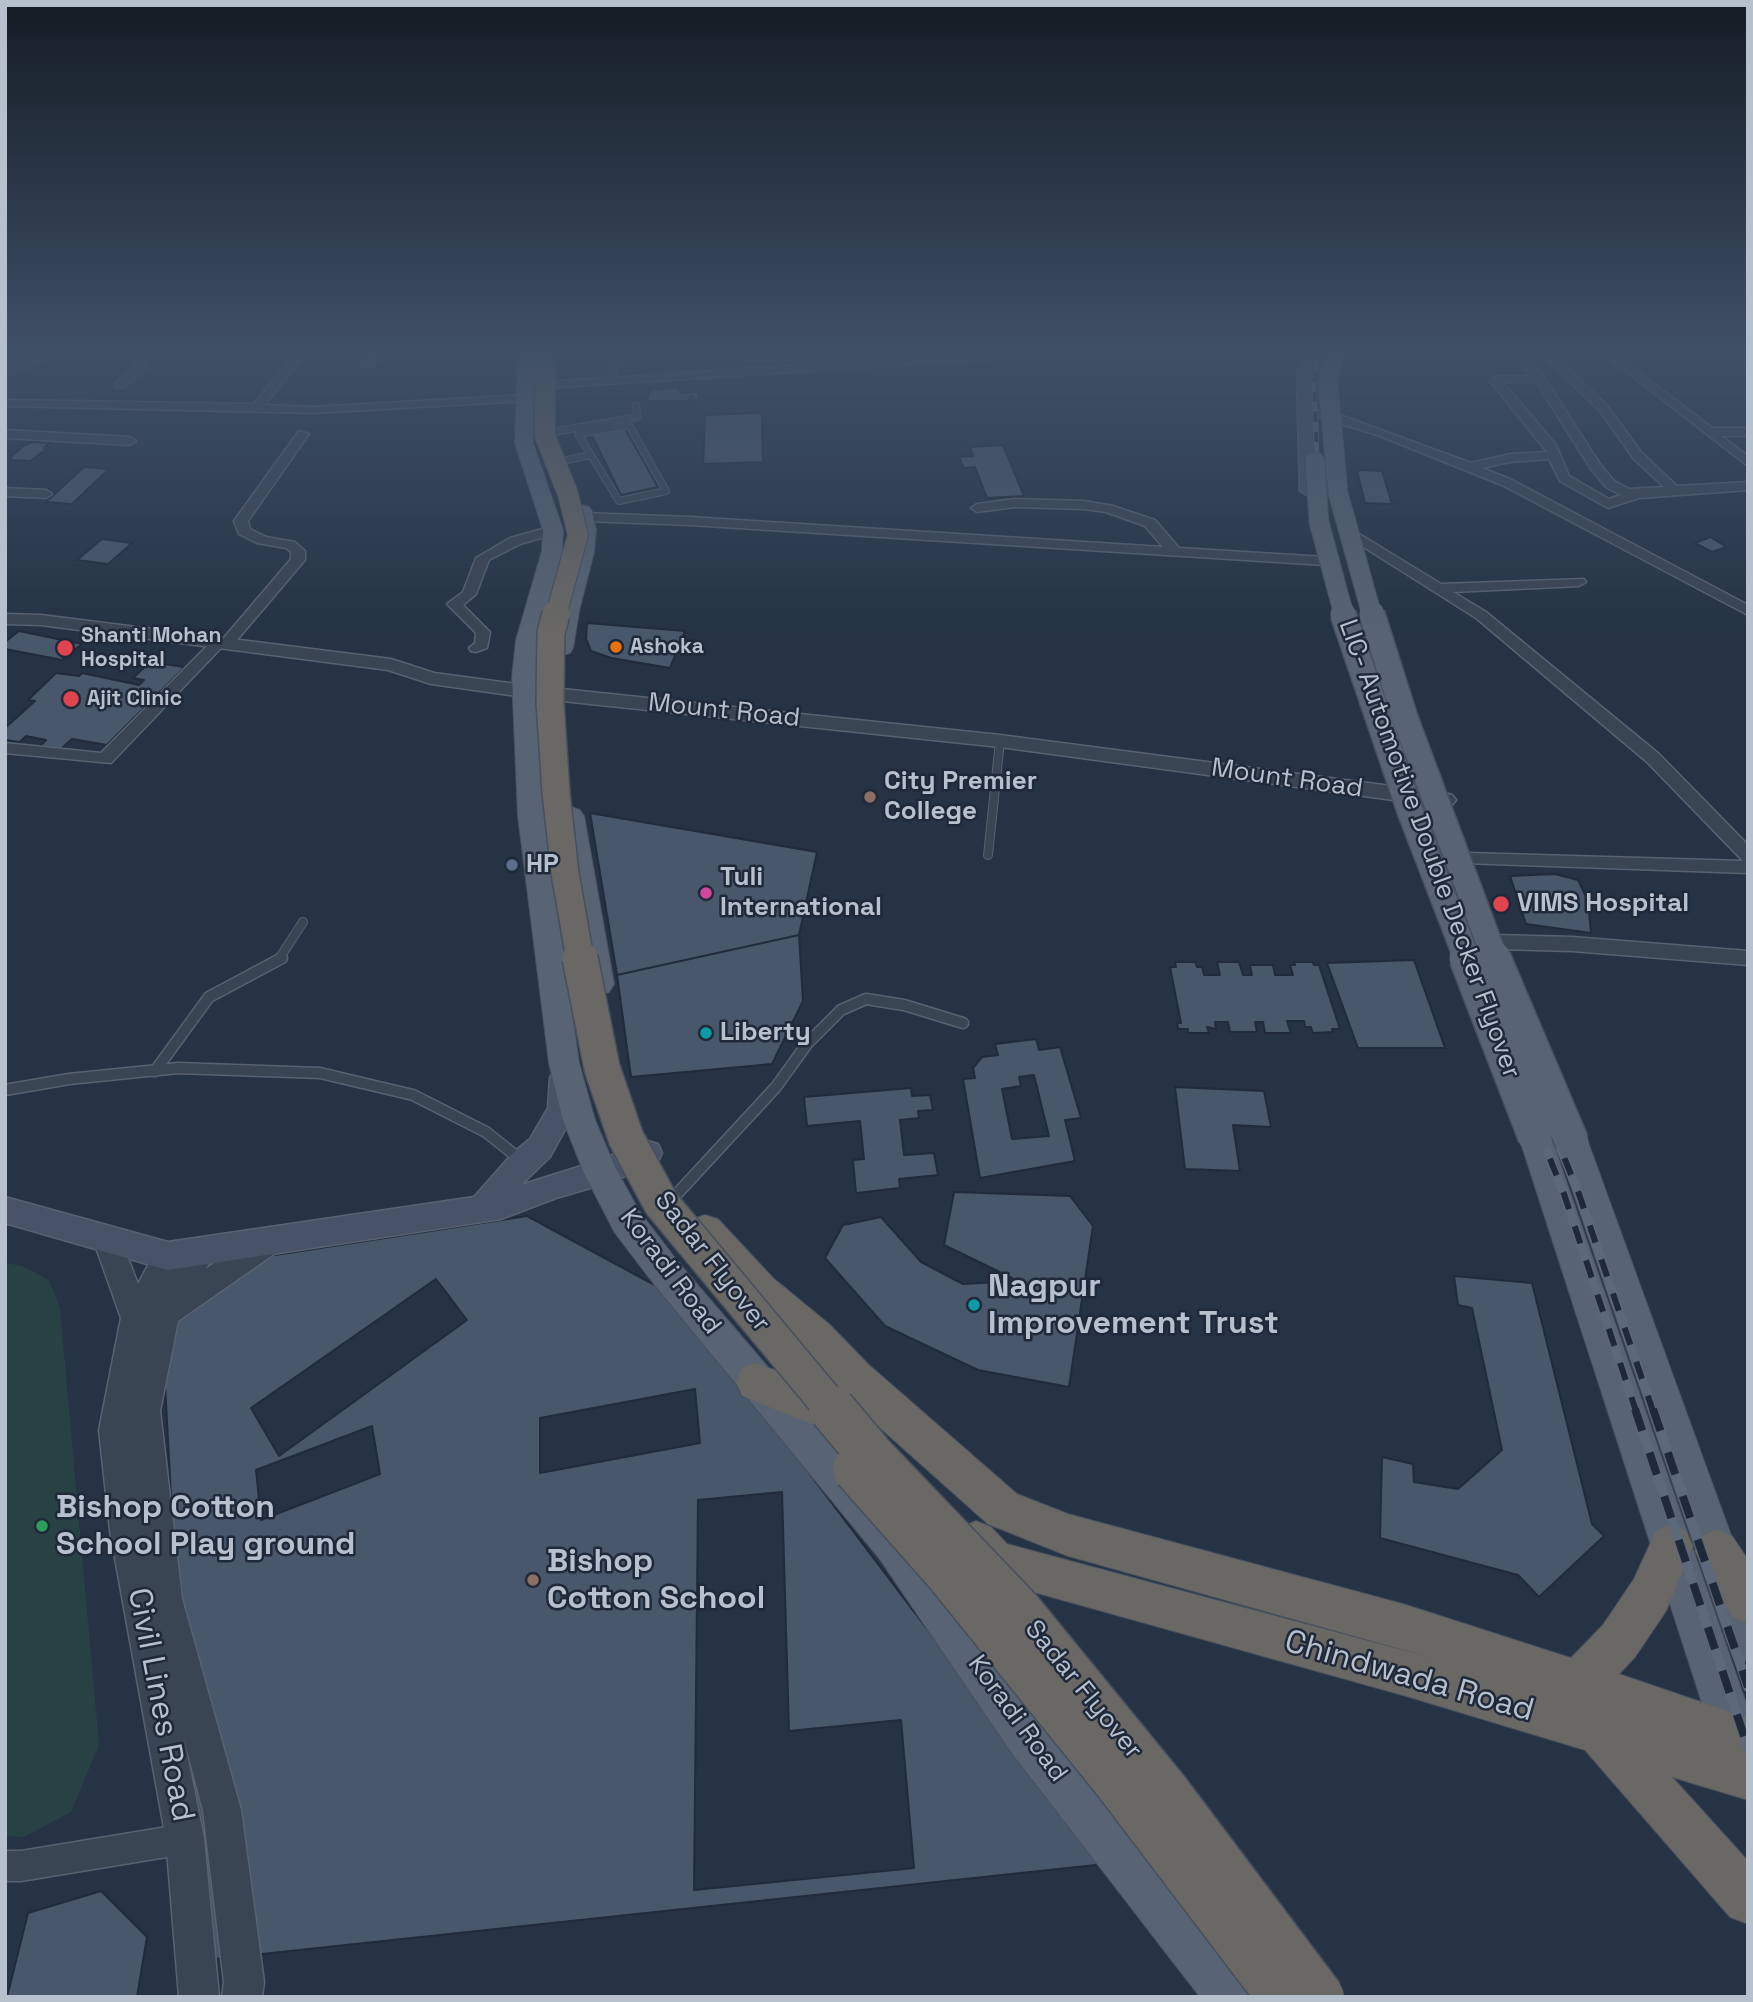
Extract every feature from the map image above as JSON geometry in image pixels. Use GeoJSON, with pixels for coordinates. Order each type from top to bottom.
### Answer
{"type":"FeatureCollection","features":[{"type":"Feature","properties":{"kind":"highway","name":"Sadar Flyover"},"geometry":{"type":"LineString","coordinates":[[539,445],[563,513],[566,538],[540,638],[537,668],[548,839],[575,1027],[589,1086],[612,1152],[645,1210],[734,1325],[948,1573],[1108,1770],[1280,1997]]}},
{"type":"Feature","properties":{"kind":"highway","name":"Sadar Flyover"},"geometry":{"type":"LineString","coordinates":[[548,445],[568,494],[578,535],[551,633],[550,702],[565,873],[602,1068],[626,1138],[662,1203],[873,1458],[1020,1612],[1167,1792],[1321,1997]]}},
{"type":"Feature","properties":{"kind":"highway"},"geometry":{"type":"LineString","coordinates":[[648,1153],[676,1195],[716,1245],[760,1290],[815,1337],[874,1397],[1003,1508],[1068,1535],[1403,1626],[1578,1683],[1745,1763]]}},
{"type":"Feature","properties":{"kind":"highway","name":"Chindwada Road"},"geometry":{"type":"LineString","coordinates":[[756,1382],[859,1423],[995,1562],[1071,1585],[1406,1673],[1600,1732],[1745,1763]]}},
{"type":"Feature","properties":{"kind":"highway"},"geometry":{"type":"LineString","coordinates":[[1578,1683],[1625,1632],[1650,1595],[1671,1546]]}},
{"type":"Feature","properties":{"kind":"highway"},"geometry":{"type":"LineString","coordinates":[[1717,1551],[1748,1601]]}},
{"type":"Feature","properties":{"kind":"highway"},"geometry":{"type":"LineString","coordinates":[[1600,1732],[1748,1899]]}},
{"type":"Feature","properties":{"kind":"main road","name":"Koradi Road"},"geometry":{"type":"LineString","coordinates":[[525,445],[553,530],[552,551],[530,630],[524,684],[531,816],[564,1063],[579,1120],[601,1173],[627,1222],[756,1382],[893,1544],[1027,1736],[1231,1997]]}},
{"type":"Feature","properties":{"kind":"main road"},"geometry":{"type":"LineString","coordinates":[[5,1210],[107,1239],[185,1253],[501,1206],[554,1186],[601,1173],[648,1153],[628,1105],[598,978],[572,830],[562,687],[562,648],[568,611],[584,552],[584,517],[578,495],[557,445]]}},
{"type":"Feature","properties":{"kind":"main road"},"geometry":{"type":"LineString","coordinates":[[1307,445],[1309,487],[1343,640],[1510,1105],[1554,1139],[1717,1551],[1748,1641]]}},
{"type":"Feature","properties":{"kind":"main road","name":"LIC- Automotive Double Decker Flyover"},"geometry":{"type":"LineString","coordinates":[[1314,445],[1319,522],[1348,632],[1414,823],[1554,1139]]}},
{"type":"Feature","properties":{"kind":"main road","name":"LIC- Automotive Double Decker Flyover"},"geometry":{"type":"LineString","coordinates":[[1334,445],[1338,493],[1378,636],[1405,718],[1508,994],[1554,1139]]}},
{"type":"Feature","properties":{"kind":"main road"},"geometry":{"type":"LineString","coordinates":[[1339,445],[1343,491],[1385,640],[1441,792],[1469,859],[1497,942],[1571,1107],[1554,1139],[1671,1546],[1745,1763]]}},
{"type":"Feature","properties":{"kind":"main road"},"geometry":{"type":"LineString","coordinates":[[483,1208],[523,1162],[540,1148],[562,1109],[564,1063]]}},
{"type":"Feature","properties":{"kind":"street"},"geometry":{"type":"LineString","coordinates":[[5,748],[105,759],[222,643],[298,560],[299,551],[290,545],[262,540],[244,531],[242,521],[254,500],[295,445]]}},
{"type":"Feature","properties":{"kind":"street"},"geometry":{"type":"LineString","coordinates":[[1413,445],[1506,482],[1744,605]]}},
{"type":"Feature","properties":{"kind":"street"},"geometry":{"type":"LineString","coordinates":[[1556,445],[1554,455],[1564,478],[1608,503],[1637,494],[1748,486]]}},
{"type":"Feature","properties":{"kind":"street"},"geometry":{"type":"LineString","coordinates":[[1573,445],[1610,484],[1626,493],[1637,494]]}},
{"type":"Feature","properties":{"kind":"street"},"geometry":{"type":"LineString","coordinates":[[1630,445],[1637,456],[1674,490]]}},
{"type":"Feature","properties":{"kind":"street"},"geometry":{"type":"LineString","coordinates":[[1726,445],[1748,462]]}},
{"type":"Feature","properties":{"kind":"street"},"geometry":{"type":"LineString","coordinates":[[1471,467],[1510,458],[1554,455]]}},
{"type":"Feature","properties":{"kind":"street"},"geometry":{"type":"LineString","coordinates":[[5,492],[46,495]]}},
{"type":"Feature","properties":{"kind":"street"},"geometry":{"type":"LineString","coordinates":[[977,508],[1015,503],[1084,505],[1108,509],[1150,523],[1175,552]]}},
{"type":"Feature","properties":{"kind":"street"},"geometry":{"type":"LineString","coordinates":[[584,517],[690,521],[1325,561]]}},
{"type":"Feature","properties":{"kind":"street"},"geometry":{"type":"LineString","coordinates":[[476,648],[482,645],[483,632],[454,604],[468,594],[483,558],[515,541],[553,530]]}},
{"type":"Feature","properties":{"kind":"street"},"geometry":{"type":"LineString","coordinates":[[1356,536],[1481,615],[1653,758],[1748,856]]}},
{"type":"Feature","properties":{"kind":"street"},"geometry":{"type":"LineString","coordinates":[[1437,588],[1578,582]]}},
{"type":"Feature","properties":{"kind":"street","name":"Mount Road"},"geometry":{"type":"LineString","coordinates":[[5,619],[41,620],[391,665],[430,678],[562,687],[1441,792]]}},
{"type":"Feature","properties":{"kind":"street"},"geometry":{"type":"LineString","coordinates":[[562,687],[744,699],[1394,786]]}},
{"type":"Feature","properties":{"kind":"street"},"geometry":{"type":"LineString","coordinates":[[1469,859],[1748,867]]}},
{"type":"Feature","properties":{"kind":"street"},"geometry":{"type":"LineString","coordinates":[[1497,942],[1572,944],[1748,958]]}},
{"type":"Feature","properties":{"kind":"street"},"geometry":{"type":"LineString","coordinates":[[107,1239],[150,1317],[144,1411],[164,1585],[222,1810],[244,1982],[242,1997]]}},
{"type":"Feature","properties":{"kind":"street"},"geometry":{"type":"LineString","coordinates":[[150,1317],[271,1240]]}},
{"type":"Feature","properties":{"kind":"street","name":"Civil Lines Road"},"geometry":{"type":"LineString","coordinates":[[185,1253],[150,1317],[115,1430],[127,1531],[185,1839],[199,1997]]}},
{"type":"Feature","properties":{"kind":"street"},"geometry":{"type":"LineString","coordinates":[[5,1866],[21,1866],[185,1839]]}},
{"type":"Feature","properties":{"kind":"lane"},"geometry":{"type":"LineString","coordinates":[[585,445],[619,501],[666,491],[640,445]]}},
{"type":"Feature","properties":{"kind":"lane"},"geometry":{"type":"LineString","coordinates":[[562,461],[590,455]]}},
{"type":"Feature","properties":{"kind":"lane"},"geometry":{"type":"LineString","coordinates":[[988,855],[1000,741]]}},
{"type":"Feature","properties":{"kind":"lane"},"geometry":{"type":"LineString","coordinates":[[155,1071],[209,997],[282,958],[303,922]]}},
{"type":"Feature","properties":{"kind":"lane"},"geometry":{"type":"LineString","coordinates":[[676,1195],[776,1087],[807,1044],[841,1010],[866,999],[904,1005],[963,1023]]}},
{"type":"Feature","properties":{"kind":"lane"},"geometry":{"type":"LineString","coordinates":[[5,1090],[69,1079],[155,1071],[236,1068],[320,1073],[413,1095],[486,1132],[523,1162]]}},
{"type":"Feature","properties":{"kind":"green space","name":"Bishop Cotton School Play ground"},"geometry":{"type":"Polygon","coordinates":[[[5,1263],[23,1266],[49,1280],[60,1308],[99,1745],[71,1812],[24,1837],[5,1836],[5,1263]]]}},
{"type":"Feature","properties":{"kind":"building"},"geometry":{"type":"Polygon","coordinates":[[[47,445],[44,448],[48,448],[30,461],[12,460],[10,458],[23,446],[47,445]]]}},
{"type":"Feature","properties":{"kind":"building"},"geometry":{"type":"Polygon","coordinates":[[[597,445],[634,445],[658,487],[621,495],[597,445]]]}},
{"type":"Feature","properties":{"kind":"building"},"geometry":{"type":"Polygon","coordinates":[[[704,445],[763,445],[763,462],[703,464],[704,445]]]}},
{"type":"Feature","properties":{"kind":"building"},"geometry":{"type":"Polygon","coordinates":[[[1003,445],[1024,496],[987,498],[975,467],[964,468],[959,457],[973,456],[970,447],[1003,445]]]}},
{"type":"Feature","properties":{"kind":"building"},"geometry":{"type":"Polygon","coordinates":[[[84,467],[109,469],[72,504],[46,502],[84,467]]]}},
{"type":"Feature","properties":{"kind":"building"},"geometry":{"type":"Polygon","coordinates":[[[1357,470],[1382,471],[1392,504],[1365,503],[1357,470]]]}},
{"type":"Feature","properties":{"kind":"building"},"geometry":{"type":"Polygon","coordinates":[[[1710,537],[1727,547],[1712,552],[1695,543],[1710,537]]]}},
{"type":"Feature","properties":{"kind":"building"},"geometry":{"type":"Polygon","coordinates":[[[102,539],[132,543],[108,564],[77,560],[102,539]]]}},
{"type":"Feature","properties":{"kind":"building"},"geometry":{"type":"Polygon","coordinates":[[[587,623],[685,631],[670,668],[611,658],[591,651],[586,639],[587,623]]]}},
{"type":"Feature","properties":{"kind":"building"},"geometry":{"type":"Polygon","coordinates":[[[19,631],[82,644],[62,660],[5,649],[5,642],[19,631]]]}},
{"type":"Feature","properties":{"kind":"building"},"geometry":{"type":"Polygon","coordinates":[[[150,662],[185,667],[107,745],[72,739],[61,749],[40,746],[46,740],[26,736],[20,742],[5,740],[5,728],[35,701],[28,700],[56,673],[79,676],[82,673],[139,685],[144,680],[133,678],[150,662]]]}},
{"type":"Feature","properties":{"kind":"building","name":"Tuli International"},"geometry":{"type":"Polygon","coordinates":[[[590,813],[817,852],[799,935],[617,975],[590,813]]]}},
{"type":"Feature","properties":{"kind":"building"},"geometry":{"type":"Polygon","coordinates":[[[1555,874],[1578,880],[1588,901],[1591,933],[1526,924],[1510,876],[1555,874]]]}},
{"type":"Feature","properties":{"kind":"building","name":"Liberty"},"geometry":{"type":"Polygon","coordinates":[[[799,935],[803,1001],[772,1064],[631,1077],[617,975],[799,935]]]}},
{"type":"Feature","properties":{"kind":"building"},"geometry":{"type":"Polygon","coordinates":[[[1414,960],[1445,1048],[1358,1048],[1327,963],[1414,960]]]}},
{"type":"Feature","properties":{"kind":"building"},"geometry":{"type":"Polygon","coordinates":[[[1175,962],[1195,962],[1197,967],[1202,967],[1204,975],[1220,975],[1217,962],[1239,962],[1243,975],[1252,975],[1250,965],[1273,965],[1275,975],[1293,975],[1290,965],[1295,965],[1294,962],[1313,962],[1314,965],[1319,965],[1340,1029],[1313,1033],[1311,1027],[1305,1027],[1304,1021],[1287,1021],[1291,1033],[1265,1033],[1263,1022],[1255,1022],[1257,1032],[1230,1032],[1228,1022],[1215,1022],[1216,1029],[1207,1027],[1209,1033],[1188,1033],[1188,1029],[1178,1029],[1177,1023],[1181,1023],[1170,967],[1176,967],[1175,962]]]}},
{"type":"Feature","properties":{"kind":"building"},"geometry":{"type":"Polygon","coordinates":[[[1036,1039],[1039,1050],[1060,1047],[1081,1118],[1065,1120],[1075,1161],[980,1178],[963,1079],[975,1078],[973,1068],[982,1057],[998,1055],[995,1044],[1036,1039]]]}},
{"type":"Feature","properties":{"kind":"building"},"geometry":{"type":"Polygon","coordinates":[[[1034,1075],[1049,1136],[1012,1139],[1002,1089],[1021,1086],[1019,1077],[1034,1075]]]}},
{"type":"Feature","properties":{"kind":"building"},"geometry":{"type":"Polygon","coordinates":[[[1175,1087],[1264,1091],[1271,1127],[1233,1125],[1240,1171],[1185,1169],[1175,1087]]]}},
{"type":"Feature","properties":{"kind":"building"},"geometry":{"type":"Polygon","coordinates":[[[911,1088],[912,1096],[930,1095],[933,1110],[918,1111],[919,1118],[900,1120],[904,1155],[934,1153],[938,1175],[899,1179],[900,1188],[856,1193],[853,1160],[864,1159],[860,1121],[807,1126],[804,1097],[911,1088]]]}},
{"type":"Feature","properties":{"kind":"building","name":"Nagpur Improvement Trust"},"geometry":{"type":"Polygon","coordinates":[[[954,1192],[1070,1196],[1093,1226],[1069,1387],[978,1370],[885,1326],[825,1258],[843,1225],[881,1217],[921,1262],[963,1284],[1018,1281],[944,1245],[954,1192]]]}},
{"type":"Feature","properties":{"kind":"building","name":"Bishop Cotton School"},"geometry":{"type":"Polygon","coordinates":[[[527,1216],[675,1296],[1105,1864],[196,1961],[159,1273],[527,1216]]]}},
{"type":"Feature","properties":{"kind":"building"},"geometry":{"type":"Polygon","coordinates":[[[1454,1276],[1532,1283],[1592,1524],[1604,1536],[1539,1597],[1518,1575],[1380,1538],[1382,1457],[1413,1464],[1414,1482],[1458,1489],[1502,1450],[1472,1308],[1458,1305],[1454,1276]]]}},
{"type":"Feature","properties":{"kind":"building"},"geometry":{"type":"Polygon","coordinates":[[[436,1279],[467,1320],[279,1456],[251,1408],[436,1279]]]}},
{"type":"Feature","properties":{"kind":"building"},"geometry":{"type":"Polygon","coordinates":[[[695,1389],[700,1443],[540,1473],[540,1418],[695,1389]]]}},
{"type":"Feature","properties":{"kind":"building"},"geometry":{"type":"Polygon","coordinates":[[[372,1426],[380,1474],[261,1520],[256,1470],[372,1426]]]}},
{"type":"Feature","properties":{"kind":"building"},"geometry":{"type":"Polygon","coordinates":[[[782,1492],[789,1731],[901,1720],[914,1868],[694,1890],[698,1500],[782,1492]]]}},
{"type":"Feature","properties":{"kind":"building"},"geometry":{"type":"Polygon","coordinates":[[[101,1891],[147,1937],[137,1997],[7,1997],[28,1913],[101,1891]]]}},
{"type":"Feature","properties":{"kind":"railway"},"geometry":{"type":"LineString","coordinates":[[1317,445],[1318,480],[1326,533],[1349,615]]}},
{"type":"Feature","properties":{"kind":"railway"},"geometry":{"type":"LineString","coordinates":[[1349,614],[1387,737],[1471,959]]}},
{"type":"Feature","properties":{"kind":"railway"},"geometry":{"type":"LineString","coordinates":[[1378,674],[1399,737],[1484,959]]}},
{"type":"Feature","properties":{"kind":"railway"},"geometry":{"type":"LineString","coordinates":[[1470,958],[1564,1194],[1636,1411]]}},
{"type":"Feature","properties":{"kind":"railway"},"geometry":{"type":"LineString","coordinates":[[1483,958],[1579,1194],[1653,1411]]}},
{"type":"Feature","properties":{"kind":"railway"},"geometry":{"type":"LineString","coordinates":[[1635,1409],[1748,1748]]}},
{"type":"Feature","properties":{"kind":"railway"},"geometry":{"type":"LineString","coordinates":[[1653,1409],[1748,1687]]}},
{"type":"Feature","properties":{"kind":"place","name":"Ashoka"},"geometry":{"type":"Point","coordinates":[616,647]}},
{"type":"Feature","properties":{"kind":"place","name":"Shanti Mohan Hospital"},"geometry":{"type":"Point","coordinates":[65,648]}},
{"type":"Feature","properties":{"kind":"place","name":"Ajit Clinic"},"geometry":{"type":"Point","coordinates":[71,699]}},
{"type":"Feature","properties":{"kind":"place","name":"City Premier College"},"geometry":{"type":"Point","coordinates":[870,797]}},
{"type":"Feature","properties":{"kind":"place","name":"HP"},"geometry":{"type":"Point","coordinates":[512,865]}},
{"type":"Feature","properties":{"kind":"place","name":"Tuli International"},"geometry":{"type":"Point","coordinates":[706,893]}},
{"type":"Feature","properties":{"kind":"place","name":"VIMS Hospital"},"geometry":{"type":"Point","coordinates":[1501,904]}},
{"type":"Feature","properties":{"kind":"place","name":"Liberty"},"geometry":{"type":"Point","coordinates":[706,1033]}},
{"type":"Feature","properties":{"kind":"place","name":"Nagpur Improvement Trust"},"geometry":{"type":"Point","coordinates":[974,1305]}},
{"type":"Feature","properties":{"kind":"place","name":"Bishop Cotton School Play ground"},"geometry":{"type":"Point","coordinates":[42,1526]}},
{"type":"Feature","properties":{"kind":"place","name":"Bishop Cotton School"},"geometry":{"type":"Point","coordinates":[533,1580]}}]}
